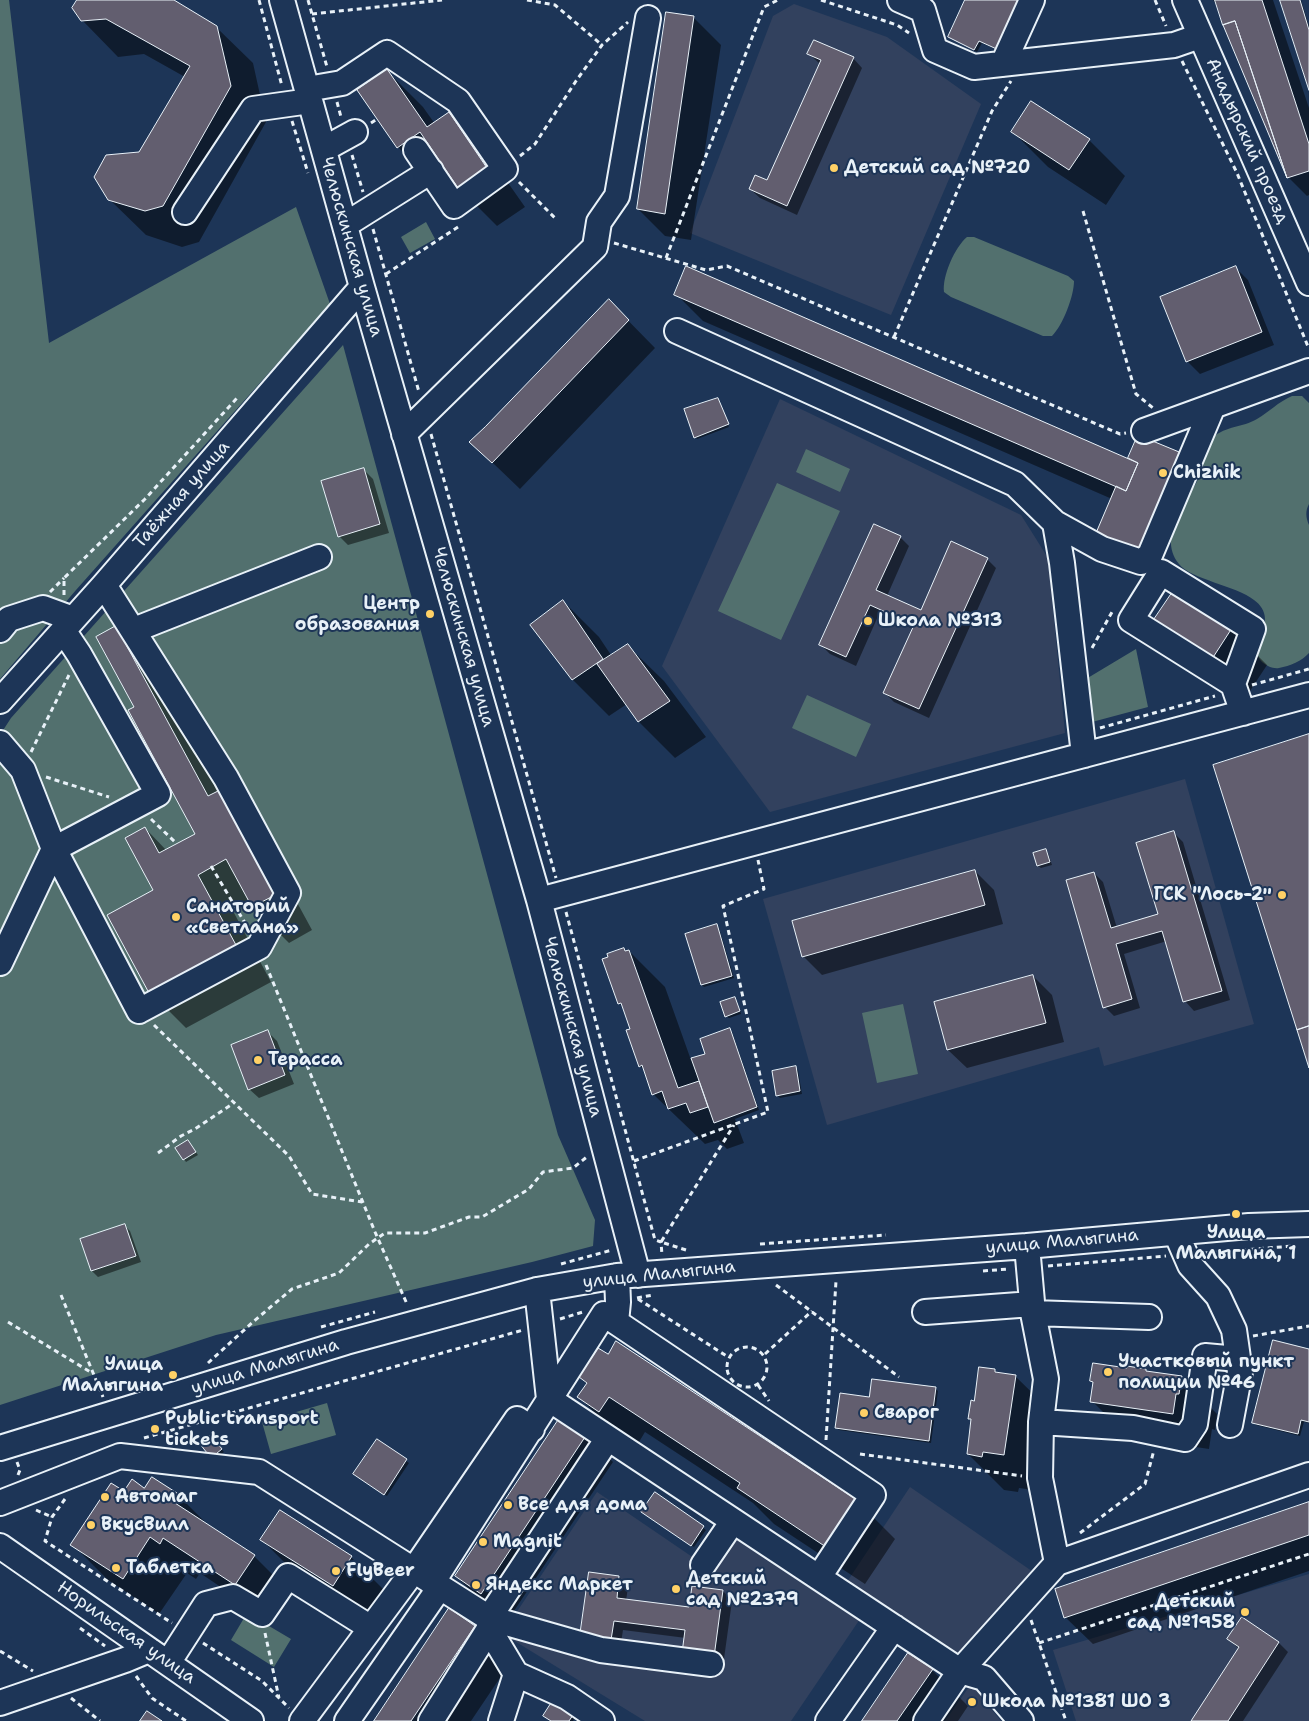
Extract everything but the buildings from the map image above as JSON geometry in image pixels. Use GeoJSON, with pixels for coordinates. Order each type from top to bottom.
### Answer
{"type":"FeatureCollection","features":[{"type":"Feature","properties":{"kind":"street","name":"Челюскинская улица"},"geometry":{"type":"LineString","coordinates":[[282,0],[404,434],[550,897],[628,1276],[618,1302],[616,1322]]}},
{"type":"Feature","properties":{"kind":"street"},"geometry":{"type":"LineString","coordinates":[[900,0],[924,10],[935,50],[974,67],[1174,45],[1200,36]]}},
{"type":"Feature","properties":{"kind":"street"},"geometry":{"type":"LineString","coordinates":[[1013,63],[1032,0]]}},
{"type":"Feature","properties":{"kind":"street","name":"Анадырский проезд"},"geometry":{"type":"LineString","coordinates":[[1185,0],[1309,283]]}},
{"type":"Feature","properties":{"kind":"street"},"geometry":{"type":"LineString","coordinates":[[404,434],[595,247],[599,222],[616,196],[639,19]]}},
{"type":"Feature","properties":{"kind":"street"},"geometry":{"type":"LineString","coordinates":[[185,212],[253,110],[308,95],[332,84],[342,83],[387,53],[458,101],[505,169],[454,206],[416,150]]}},
{"type":"Feature","properties":{"kind":"street"},"geometry":{"type":"LineString","coordinates":[[324,149],[351,134]]}},
{"type":"Feature","properties":{"kind":"street"},"geometry":{"type":"LineString","coordinates":[[345,225],[431,171]]}},
{"type":"Feature","properties":{"kind":"street","name":"Таёжная улица"},"geometry":{"type":"LineString","coordinates":[[0,701],[104,585],[362,286]]}},
{"type":"Feature","properties":{"kind":"street"},"geometry":{"type":"LineString","coordinates":[[677,331],[1015,484],[1055,523],[1102,549],[1141,562],[1150,555],[1213,406]]}},
{"type":"Feature","properties":{"kind":"street"},"geometry":{"type":"LineString","coordinates":[[1144,431],[1309,372]]}},
{"type":"Feature","properties":{"kind":"street"},"geometry":{"type":"LineString","coordinates":[[1055,523],[1062,563],[1084,755]]}},
{"type":"Feature","properties":{"kind":"street"},"geometry":{"type":"LineString","coordinates":[[134,630],[319,557]]}},
{"type":"Feature","properties":{"kind":"street"},"geometry":{"type":"LineString","coordinates":[[1233,684],[1253,629],[1161,572],[1131,620],[1233,684],[1243,713]]}},
{"type":"Feature","properties":{"kind":"street"},"geometry":{"type":"LineString","coordinates":[[0,744],[23,770],[54,849],[139,1010],[259,947],[288,893],[226,778],[104,585]]}},
{"type":"Feature","properties":{"kind":"street"},"geometry":{"type":"LineString","coordinates":[[0,630],[9,620],[43,608],[68,625],[79,654],[158,794],[54,849],[0,963]]}},
{"type":"Feature","properties":{"kind":"street"},"geometry":{"type":"LineString","coordinates":[[550,897],[1309,695]]}},
{"type":"Feature","properties":{"kind":"street","name":"улица Малыгина"},"geometry":{"type":"LineString","coordinates":[[3,1450],[346,1342],[537,1290],[628,1276],[1027,1246],[1249,1226],[1309,1224]]}},
{"type":"Feature","properties":{"kind":"street"},"geometry":{"type":"LineString","coordinates":[[1176,1233],[1190,1265],[1218,1296],[1234,1330],[1240,1372],[1230,1425]]}},
{"type":"Feature","properties":{"kind":"street"},"geometry":{"type":"LineString","coordinates":[[1027,1246],[1032,1308],[1046,1379],[1041,1422],[1040,1478],[1056,1557]]}},
{"type":"Feature","properties":{"kind":"street"},"geometry":{"type":"LineString","coordinates":[[537,1290],[549,1399]]}},
{"type":"Feature","properties":{"kind":"street"},"geometry":{"type":"LineString","coordinates":[[925,1312],[1032,1308],[1149,1317]]}},
{"type":"Feature","properties":{"kind":"street"},"geometry":{"type":"LineString","coordinates":[[347,1721],[404,1639],[429,1580],[532,1429],[549,1399],[604,1314],[873,1495],[819,1577]]}},
{"type":"Feature","properties":{"kind":"street"},"geometry":{"type":"LineString","coordinates":[[1041,1422],[1133,1428],[1185,1439],[1195,1424],[1205,1356],[1237,1354]]}},
{"type":"Feature","properties":{"kind":"street"},"geometry":{"type":"LineString","coordinates":[[549,1399],[960,1671],[984,1678],[1021,1721]]}},
{"type":"Feature","properties":{"kind":"street"},"geometry":{"type":"LineString","coordinates":[[432,1721],[489,1624],[608,1438]]}},
{"type":"Feature","properties":{"kind":"street"},"geometry":{"type":"LineString","coordinates":[[0,1503],[120,1456],[258,1472],[429,1580],[489,1624],[601,1650],[711,1664]]}},
{"type":"Feature","properties":{"kind":"street"},"geometry":{"type":"LineString","coordinates":[[926,1721],[960,1671],[1024,1599],[1056,1557],[1309,1475]]}},
{"type":"Feature","properties":{"kind":"street"},"geometry":{"type":"LineString","coordinates":[[703,1565],[733,1521]]}},
{"type":"Feature","properties":{"kind":"street","name":"Норильская улица"},"geometry":{"type":"LineString","coordinates":[[0,1546],[251,1721]]}},
{"type":"Feature","properties":{"kind":"street"},"geometry":{"type":"LineString","coordinates":[[0,1703],[125,1660],[158,1656],[187,1633],[206,1604],[234,1597],[262,1614],[288,1576],[404,1639]]}},
{"type":"Feature","properties":{"kind":"street"},"geometry":{"type":"LineString","coordinates":[[302,1721],[374,1624],[429,1580]]}},
{"type":"Feature","properties":{"kind":"street"},"geometry":{"type":"LineString","coordinates":[[489,1624],[516,1674],[567,1697],[602,1721]]}},
{"type":"Feature","properties":{"kind":"street"},"geometry":{"type":"LineString","coordinates":[[828,1721],[894,1627]]}},
{"type":"Feature","properties":{"kind":"street"},"geometry":{"type":"LineString","coordinates":[[344,1665],[373,1684]]}},
{"type":"Feature","properties":{"kind":"street"},"geometry":{"type":"LineString","coordinates":[[501,1721],[516,1674]]}},
{"type":"Feature","properties":{"kind":"path"},"geometry":{"type":"LineString","coordinates":[[308,0],[332,84],[351,134],[368,211],[425,414],[550,897],[634,1161],[655,1240],[661,1242]]}},
{"type":"Feature","properties":{"kind":"path"},"geometry":{"type":"LineString","coordinates":[[312,14],[416,1],[442,0]]}},
{"type":"Feature","properties":{"kind":"path"},"geometry":{"type":"LineString","coordinates":[[528,0],[555,5],[602,45]]}},
{"type":"Feature","properties":{"kind":"path"},"geometry":{"type":"LineString","coordinates":[[666,258],[764,7],[778,0]]}},
{"type":"Feature","properties":{"kind":"path"},"geometry":{"type":"LineString","coordinates":[[821,0],[897,25],[935,50]]}},
{"type":"Feature","properties":{"kind":"path"},"geometry":{"type":"LineString","coordinates":[[1155,0],[1174,45],[1237,173],[1309,349]]}},
{"type":"Feature","properties":{"kind":"path"},"geometry":{"type":"LineString","coordinates":[[556,219],[505,169],[535,144],[602,45],[639,19]]}},
{"type":"Feature","properties":{"kind":"path"},"geometry":{"type":"LineString","coordinates":[[894,338],[1013,63]]}},
{"type":"Feature","properties":{"kind":"path"},"geometry":{"type":"LineString","coordinates":[[386,274],[467,221],[465,198]]}},
{"type":"Feature","properties":{"kind":"path"},"geometry":{"type":"LineString","coordinates":[[1083,210],[1136,394],[1169,421]]}},
{"type":"Feature","properties":{"kind":"path"},"geometry":{"type":"LineString","coordinates":[[596,238],[706,270],[727,266],[1120,434],[1144,431]]}},
{"type":"Feature","properties":{"kind":"path"},"geometry":{"type":"LineString","coordinates":[[1075,677],[1112,611]]}},
{"type":"Feature","properties":{"kind":"path"},"geometry":{"type":"LineString","coordinates":[[79,654],[23,770],[138,806],[176,843]]}},
{"type":"Feature","properties":{"kind":"path"},"geometry":{"type":"LineString","coordinates":[[634,1161],[768,1112],[723,906],[764,889],[755,842]]}},
{"type":"Feature","properties":{"kind":"path"},"geometry":{"type":"LineString","coordinates":[[211,866],[259,947],[363,1202],[407,1304]]}},
{"type":"Feature","properties":{"kind":"path"},"geometry":{"type":"LineString","coordinates":[[139,1010],[289,1156],[312,1194],[363,1202]]}},
{"type":"Feature","properties":{"kind":"path"},"geometry":{"type":"LineString","coordinates":[[158,1153],[181,1136],[234,1103]]}},
{"type":"Feature","properties":{"kind":"path"},"geometry":{"type":"LineString","coordinates":[[728,1357],[636,1298],[665,1292],[661,1242],[734,1125]]}},
{"type":"Feature","properties":{"kind":"path"},"geometry":{"type":"LineString","coordinates":[[204,1367],[292,1289],[339,1273],[385,1233],[425,1232],[469,1217],[482,1217],[529,1189],[543,1172],[573,1168],[588,1156]]}},
{"type":"Feature","properties":{"kind":"path"},"geometry":{"type":"LineString","coordinates":[[824,1461],[836,1281]]}},
{"type":"Feature","properties":{"kind":"path"},"geometry":{"type":"LineString","coordinates":[[776,1285],[899,1377]]}},
{"type":"Feature","properties":{"kind":"path"},"geometry":{"type":"LineString","coordinates":[[61,1295],[104,1400]]}},
{"type":"Feature","properties":{"kind":"path"},"geometry":{"type":"LineString","coordinates":[[765,1354],[812,1311]]}},
{"type":"Feature","properties":{"kind":"path"},"geometry":{"type":"LineString","coordinates":[[140,1439],[584,1312]]}},
{"type":"Feature","properties":{"kind":"path"},"geometry":{"type":"LineString","coordinates":[[8,1322],[93,1373]]}},
{"type":"Feature","properties":{"kind":"path"},"geometry":{"type":"LineString","coordinates":[[1237,1354],[1253,1336],[1309,1326]]}},
{"type":"Feature","properties":{"kind":"path"},"geometry":{"type":"LineString","coordinates":[[742,1346],[757,1347],[765,1354],[768,1369],[758,1385],[749,1388],[736,1385],[726,1372],[728,1357],[742,1346]]}},
{"type":"Feature","properties":{"kind":"path"},"geometry":{"type":"LineString","coordinates":[[1056,1557],[1145,1484],[1158,1433]]}},
{"type":"Feature","properties":{"kind":"path"},"geometry":{"type":"LineString","coordinates":[[860,1454],[938,1466],[1040,1478]]}},
{"type":"Feature","properties":{"kind":"path"},"geometry":{"type":"LineString","coordinates":[[67,1496],[52,1517],[46,1541],[262,1681],[302,1721]]}},
{"type":"Feature","properties":{"kind":"path"},"geometry":{"type":"LineString","coordinates":[[1039,1643],[1309,1554]]}},
{"type":"Feature","properties":{"kind":"path"},"geometry":{"type":"LineString","coordinates":[[1024,1599],[1066,1721]]}},
{"type":"Feature","properties":{"kind":"path"},"geometry":{"type":"LineString","coordinates":[[262,1614],[280,1698]]}},
{"type":"Feature","properties":{"kind":"path"},"geometry":{"type":"LineString","coordinates":[[78,1627],[125,1660],[152,1698],[186,1721]]}},
{"type":"Feature","properties":{"kind":"shaded area","name":"Детский сад №720"},"geometry":{"type":"Polygon","coordinates":[[[794,4],[887,37],[981,104],[891,315],[690,233],[773,16],[794,4]]]}},
{"type":"Feature","properties":{"kind":"shaded area","name":"Школа №313"},"geometry":{"type":"Polygon","coordinates":[[[780,399],[1021,515],[1048,558],[1065,733],[770,812],[662,666],[780,399]]]}},
{"type":"Feature","properties":{"kind":"shaded area"},"geometry":{"type":"Polygon","coordinates":[[[1185,779],[1254,1024],[1104,1066],[1099,1047],[827,1125],[763,899],[1185,779]]]}},
{"type":"Feature","properties":{"kind":"shaded area"},"geometry":{"type":"Polygon","coordinates":[[[910,1487],[1039,1576],[962,1665],[845,1585],[910,1487]]]}},
{"type":"Feature","properties":{"kind":"shaded area","name":"Детский сад №2379"},"geometry":{"type":"Polygon","coordinates":[[[597,1492],[710,1569],[735,1533],[862,1616],[791,1721],[645,1721],[508,1637],[518,1610],[597,1492]]]}},
{"type":"Feature","properties":{"kind":"shaded area","name":"Детский сад №1958"},"geometry":{"type":"Polygon","coordinates":[[[1309,1574],[1309,1721],[1076,1721],[1053,1650],[1309,1574]]]}},
{"type":"Feature","properties":{"kind":"shaded area","name":"Школа №1381 ШО 3"},"geometry":{"type":"Polygon","coordinates":[[[971,1684],[1001,1721],[945,1721],[971,1684]]]}},
{"type":"Feature","properties":{"kind":"green space"},"geometry":{"type":"Polygon","coordinates":[[[0,0],[9,0],[49,343],[296,207],[330,304],[76,590],[0,679],[0,0]]]}},
{"type":"Feature","properties":{"kind":"green space"},"geometry":{"type":"Polygon","coordinates":[[[426,222],[435,239],[410,253],[401,237],[426,222]]]}},
{"type":"Feature","properties":{"kind":"green space"},"geometry":{"type":"Polygon","coordinates":[[[967,237],[974,237],[1068,276],[1074,281],[1067,310],[1052,336],[1043,336],[951,297],[944,292],[945,278],[950,262],[967,237]]]}},
{"type":"Feature","properties":{"kind":"green space"},"geometry":{"type":"Polygon","coordinates":[[[343,345],[558,1135],[595,1220],[593,1246],[532,1262],[216,1335],[0,1405],[0,735],[11,718],[343,345]]]}},
{"type":"Feature","properties":{"kind":"green space"},"geometry":{"type":"Polygon","coordinates":[[[1292,396],[1302,396],[1309,403],[1309,504],[1306,514],[1309,525],[1309,653],[1296,663],[1277,668],[1270,667],[1262,662],[1257,652],[1265,619],[1260,606],[1246,595],[1185,569],[1179,564],[1173,552],[1171,540],[1178,516],[1202,470],[1209,441],[1223,431],[1257,419],[1292,396]]]}},
{"type":"Feature","properties":{"kind":"green space"},"geometry":{"type":"Polygon","coordinates":[[[806,449],[850,469],[840,492],[796,472],[806,449]]]}},
{"type":"Feature","properties":{"kind":"green space"},"geometry":{"type":"Polygon","coordinates":[[[777,483],[840,511],[781,640],[718,611],[777,483]]]}},
{"type":"Feature","properties":{"kind":"green space"},"geometry":{"type":"Polygon","coordinates":[[[1136,649],[1148,707],[1092,722],[1086,679],[1136,649]]]}},
{"type":"Feature","properties":{"kind":"green space"},"geometry":{"type":"Polygon","coordinates":[[[807,695],[871,724],[856,757],[792,728],[807,695]]]}},
{"type":"Feature","properties":{"kind":"green space"},"geometry":{"type":"Polygon","coordinates":[[[903,1004],[918,1074],[877,1083],[862,1013],[903,1004]]]}},
{"type":"Feature","properties":{"kind":"green space"},"geometry":{"type":"Polygon","coordinates":[[[327,1403],[336,1435],[271,1454],[262,1422],[327,1403]]]}},
{"type":"Feature","properties":{"kind":"green space"},"geometry":{"type":"Polygon","coordinates":[[[247,1613],[291,1639],[274,1667],[231,1640],[247,1613]]]}},
{"type":"Feature","properties":{"kind":"place","name":"Детский сад №720"},"geometry":{"type":"Point","coordinates":[834,168]}},
{"type":"Feature","properties":{"kind":"place","name":"Chizhik"},"geometry":{"type":"Point","coordinates":[1163,473]}},
{"type":"Feature","properties":{"kind":"place","name":"Центр образования"},"geometry":{"type":"Point","coordinates":[430,614]}},
{"type":"Feature","properties":{"kind":"place","name":"Школа №313"},"geometry":{"type":"Point","coordinates":[868,621]}},
{"type":"Feature","properties":{"kind":"place","name":"ГСК \"Лось-2\""},"geometry":{"type":"Point","coordinates":[1282,895]}},
{"type":"Feature","properties":{"kind":"place","name":"Санаторий «Светлана»"},"geometry":{"type":"Point","coordinates":[176,917]}},
{"type":"Feature","properties":{"kind":"place","name":"Терасса"},"geometry":{"type":"Point","coordinates":[258,1060]}},
{"type":"Feature","properties":{"kind":"place","name":"Улица Малыгина, 1"},"geometry":{"type":"Point","coordinates":[1236,1214]}},
{"type":"Feature","properties":{"kind":"place","name":"Участковый пункт полиции №46"},"geometry":{"type":"Point","coordinates":[1108,1372]}},
{"type":"Feature","properties":{"kind":"place","name":"Улица Малыгина"},"geometry":{"type":"Point","coordinates":[173,1375]}},
{"type":"Feature","properties":{"kind":"place","name":"Сварог"},"geometry":{"type":"Point","coordinates":[864,1413]}},
{"type":"Feature","properties":{"kind":"place","name":"Public transport tickets"},"geometry":{"type":"Point","coordinates":[155,1429]}},
{"type":"Feature","properties":{"kind":"place","name":"Автомаг"},"geometry":{"type":"Point","coordinates":[105,1497]}},
{"type":"Feature","properties":{"kind":"place","name":"Все для дома"},"geometry":{"type":"Point","coordinates":[508,1505]}},
{"type":"Feature","properties":{"kind":"place","name":"ВкусВилл"},"geometry":{"type":"Point","coordinates":[91,1525]}},
{"type":"Feature","properties":{"kind":"place","name":"Magnit"},"geometry":{"type":"Point","coordinates":[483,1542]}},
{"type":"Feature","properties":{"kind":"place","name":"Таблетка"},"geometry":{"type":"Point","coordinates":[116,1568]}},
{"type":"Feature","properties":{"kind":"place","name":"FlyBeer"},"geometry":{"type":"Point","coordinates":[336,1571]}},
{"type":"Feature","properties":{"kind":"place","name":"Яндекс Маркет"},"geometry":{"type":"Point","coordinates":[476,1585]}},
{"type":"Feature","properties":{"kind":"place","name":"Детский сад №2379"},"geometry":{"type":"Point","coordinates":[676,1589]}},
{"type":"Feature","properties":{"kind":"place","name":"Детский сад №1958"},"geometry":{"type":"Point","coordinates":[1245,1612]}},
{"type":"Feature","properties":{"kind":"place","name":"Школа №1381 ШО 3"},"geometry":{"type":"Point","coordinates":[972,1702]}}]}
